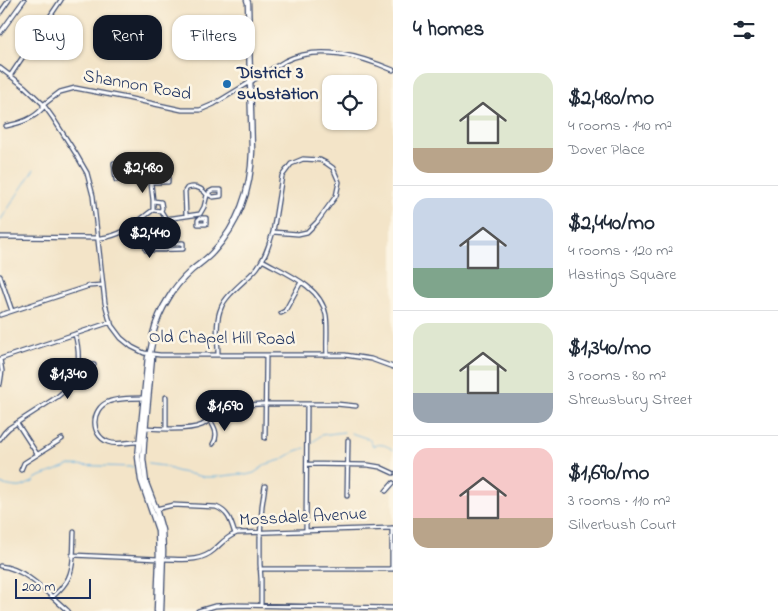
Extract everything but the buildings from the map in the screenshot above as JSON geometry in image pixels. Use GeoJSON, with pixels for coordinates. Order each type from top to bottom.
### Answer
{"type":"FeatureCollection","features":[{"type":"Feature","properties":{"kind":"main road"},"geometry":{"type":"LineString","coordinates":[[162,611],[161,559],[158,530],[139,469],[139,442],[148,357],[158,318],[168,298],[183,279],[222,242],[231,229],[243,204],[250,180],[252,162],[248,1]]}},
{"type":"Feature","properties":{"kind":"main road"},"geometry":{"type":"LineString","coordinates":[[150,354],[152,357],[143,446],[144,473],[162,530],[157,611]]}},
{"type":"Feature","properties":{"kind":"street"},"geometry":{"type":"LineString","coordinates":[[0,13],[9,0]]}},
{"type":"Feature","properties":{"kind":"street"},"geometry":{"type":"LineString","coordinates":[[0,33],[24,0]]}},
{"type":"Feature","properties":{"kind":"street"},"geometry":{"type":"LineString","coordinates":[[10,76],[60,0]]}},
{"type":"Feature","properties":{"kind":"street","name":"Shannon Road"},"geometry":{"type":"LineString","coordinates":[[6,126],[24,122],[33,117],[42,109],[43,104],[60,92],[75,88],[182,110],[206,108],[292,58],[310,53],[326,53],[361,58],[393,70]]}},
{"type":"Feature","properties":{"kind":"street","name":"Old Chapel Hill Road"},"geometry":{"type":"LineString","coordinates":[[0,68],[43,104],[71,145],[87,173],[93,196],[105,303],[110,322],[128,344],[137,350],[160,355],[345,355],[362,357],[393,366]]}},
{"type":"Feature","properties":{"kind":"street"},"geometry":{"type":"LineString","coordinates":[[151,182],[168,182],[168,158],[152,158],[153,170],[150,175],[153,210]]}},
{"type":"Feature","properties":{"kind":"street"},"geometry":{"type":"LineString","coordinates":[[218,355],[218,317],[221,306],[249,277],[267,250],[273,232],[282,176],[287,168],[295,162],[305,159],[320,160],[333,168],[338,177],[336,198],[310,230],[302,233],[273,232]]}},
{"type":"Feature","properties":{"kind":"street"},"geometry":{"type":"LineString","coordinates":[[125,179],[123,162],[114,163],[116,180],[125,179],[140,177],[142,174]]}},
{"type":"Feature","properties":{"kind":"street"},"geometry":{"type":"LineString","coordinates":[[124,173],[141,171],[142,174],[150,175]]}},
{"type":"Feature","properties":{"kind":"street"},"geometry":{"type":"LineString","coordinates":[[166,219],[199,216],[208,195],[202,189],[197,187],[187,188],[185,191],[186,216]]}},
{"type":"Feature","properties":{"kind":"street"},"geometry":{"type":"LineString","coordinates":[[153,202],[161,202],[161,211],[166,219],[163,229],[164,250]]}},
{"type":"Feature","properties":{"kind":"street"},"geometry":{"type":"LineString","coordinates":[[0,237],[109,237],[122,233],[153,210],[161,211]]}},
{"type":"Feature","properties":{"kind":"street"},"geometry":{"type":"LineString","coordinates":[[146,243],[183,243],[183,250],[164,250],[146,250],[146,243]]}},
{"type":"Feature","properties":{"kind":"street"},"geometry":{"type":"LineString","coordinates":[[262,260],[302,282],[320,298],[326,322],[326,355]]}},
{"type":"Feature","properties":{"kind":"street"},"geometry":{"type":"LineString","coordinates":[[0,276],[12,311]]}},
{"type":"Feature","properties":{"kind":"street"},"geometry":{"type":"LineString","coordinates":[[281,313],[285,311],[302,282]]}},
{"type":"Feature","properties":{"kind":"street"},"geometry":{"type":"LineString","coordinates":[[0,315],[89,286],[103,285]]}},
{"type":"Feature","properties":{"kind":"street"},"geometry":{"type":"LineString","coordinates":[[0,384],[2,370],[0,359],[34,350],[110,322]]}},
{"type":"Feature","properties":{"kind":"street"},"geometry":{"type":"LineString","coordinates":[[0,439],[4,433],[17,423],[64,392],[73,379],[78,363],[75,334]]}},
{"type":"Feature","properties":{"kind":"street"},"geometry":{"type":"LineString","coordinates":[[265,438],[266,355]]}},
{"type":"Feature","properties":{"kind":"street"},"geometry":{"type":"LineString","coordinates":[[78,363],[94,365]]}},
{"type":"Feature","properties":{"kind":"street"},"geometry":{"type":"LineString","coordinates":[[139,442],[116,444],[105,441],[97,432],[95,419],[97,411],[107,402],[144,398]]}},
{"type":"Feature","properties":{"kind":"street"},"geometry":{"type":"LineString","coordinates":[[166,398],[166,428]]}},
{"type":"Feature","properties":{"kind":"street"},"geometry":{"type":"LineString","coordinates":[[206,401],[204,410],[217,435],[213,444]]}},
{"type":"Feature","properties":{"kind":"street"},"geometry":{"type":"LineString","coordinates":[[306,531],[307,404]]}},
{"type":"Feature","properties":{"kind":"street"},"geometry":{"type":"LineString","coordinates":[[244,405],[341,404],[356,406]]}},
{"type":"Feature","properties":{"kind":"street"},"geometry":{"type":"LineString","coordinates":[[145,428],[193,428],[210,419],[219,411],[232,406]]}},
{"type":"Feature","properties":{"kind":"street"},"geometry":{"type":"LineString","coordinates":[[17,423],[37,454]]}},
{"type":"Feature","properties":{"kind":"street"},"geometry":{"type":"LineString","coordinates":[[21,470],[24,463],[62,438]]}},
{"type":"Feature","properties":{"kind":"street"},"geometry":{"type":"LineString","coordinates":[[347,496],[348,440]]}},
{"type":"Feature","properties":{"kind":"street"},"geometry":{"type":"LineString","coordinates":[[307,464],[372,465],[393,473]]}},
{"type":"Feature","properties":{"kind":"street"},"geometry":{"type":"LineString","coordinates":[[386,491],[393,483]]}},
{"type":"Feature","properties":{"kind":"street"},"geometry":{"type":"LineString","coordinates":[[261,605],[261,532],[265,486]]}},
{"type":"Feature","properties":{"kind":"street"},"geometry":{"type":"LineString","coordinates":[[156,509],[173,505],[216,507],[227,514],[234,534]]}},
{"type":"Feature","properties":{"kind":"street"},"geometry":{"type":"LineString","coordinates":[[260,569],[392,569],[392,528]]}},
{"type":"Feature","properties":{"kind":"street","name":"Mossdale Avenue"},"geometry":{"type":"LineString","coordinates":[[72,555],[192,560],[212,552],[225,539],[234,534],[392,528]]}},
{"type":"Feature","properties":{"kind":"street"},"geometry":{"type":"LineString","coordinates":[[52,597],[68,579],[71,570],[74,532]]}},
{"type":"Feature","properties":{"kind":"street"},"geometry":{"type":"LineString","coordinates":[[0,566],[14,569],[24,574],[68,611]]}},
{"type":"Feature","properties":{"kind":"street"},"geometry":{"type":"LineString","coordinates":[[198,611],[215,606],[261,605],[369,609],[393,608]]}},
{"type":"Feature","properties":{"kind":"street"},"geometry":{"type":"LineString","coordinates":[[294,606],[294,611]]}},
{"type":"Feature","properties":{"kind":"waterway"},"geometry":{"type":"LineString","coordinates":[[0,221],[34,169]]}},
{"type":"Feature","properties":{"kind":"waterway"},"geometry":{"type":"LineString","coordinates":[[310,445],[321,435],[344,432]]}},
{"type":"Feature","properties":{"kind":"waterway"},"geometry":{"type":"LineString","coordinates":[[351,433],[369,439],[373,446],[383,445],[393,450]]}},
{"type":"Feature","properties":{"kind":"waterway"},"geometry":{"type":"LineString","coordinates":[[148,464],[164,466],[176,471],[204,477],[246,475],[254,473],[267,464],[281,460],[305,448]]}},
{"type":"Feature","properties":{"kind":"waterway"},"geometry":{"type":"LineString","coordinates":[[0,484],[21,487],[33,482],[36,478],[70,465],[133,467]]}},
{"type":"Feature","properties":{"kind":"place","name":"District 3 substation"},"geometry":{"type":"Point","coordinates":[227,84]}}]}
